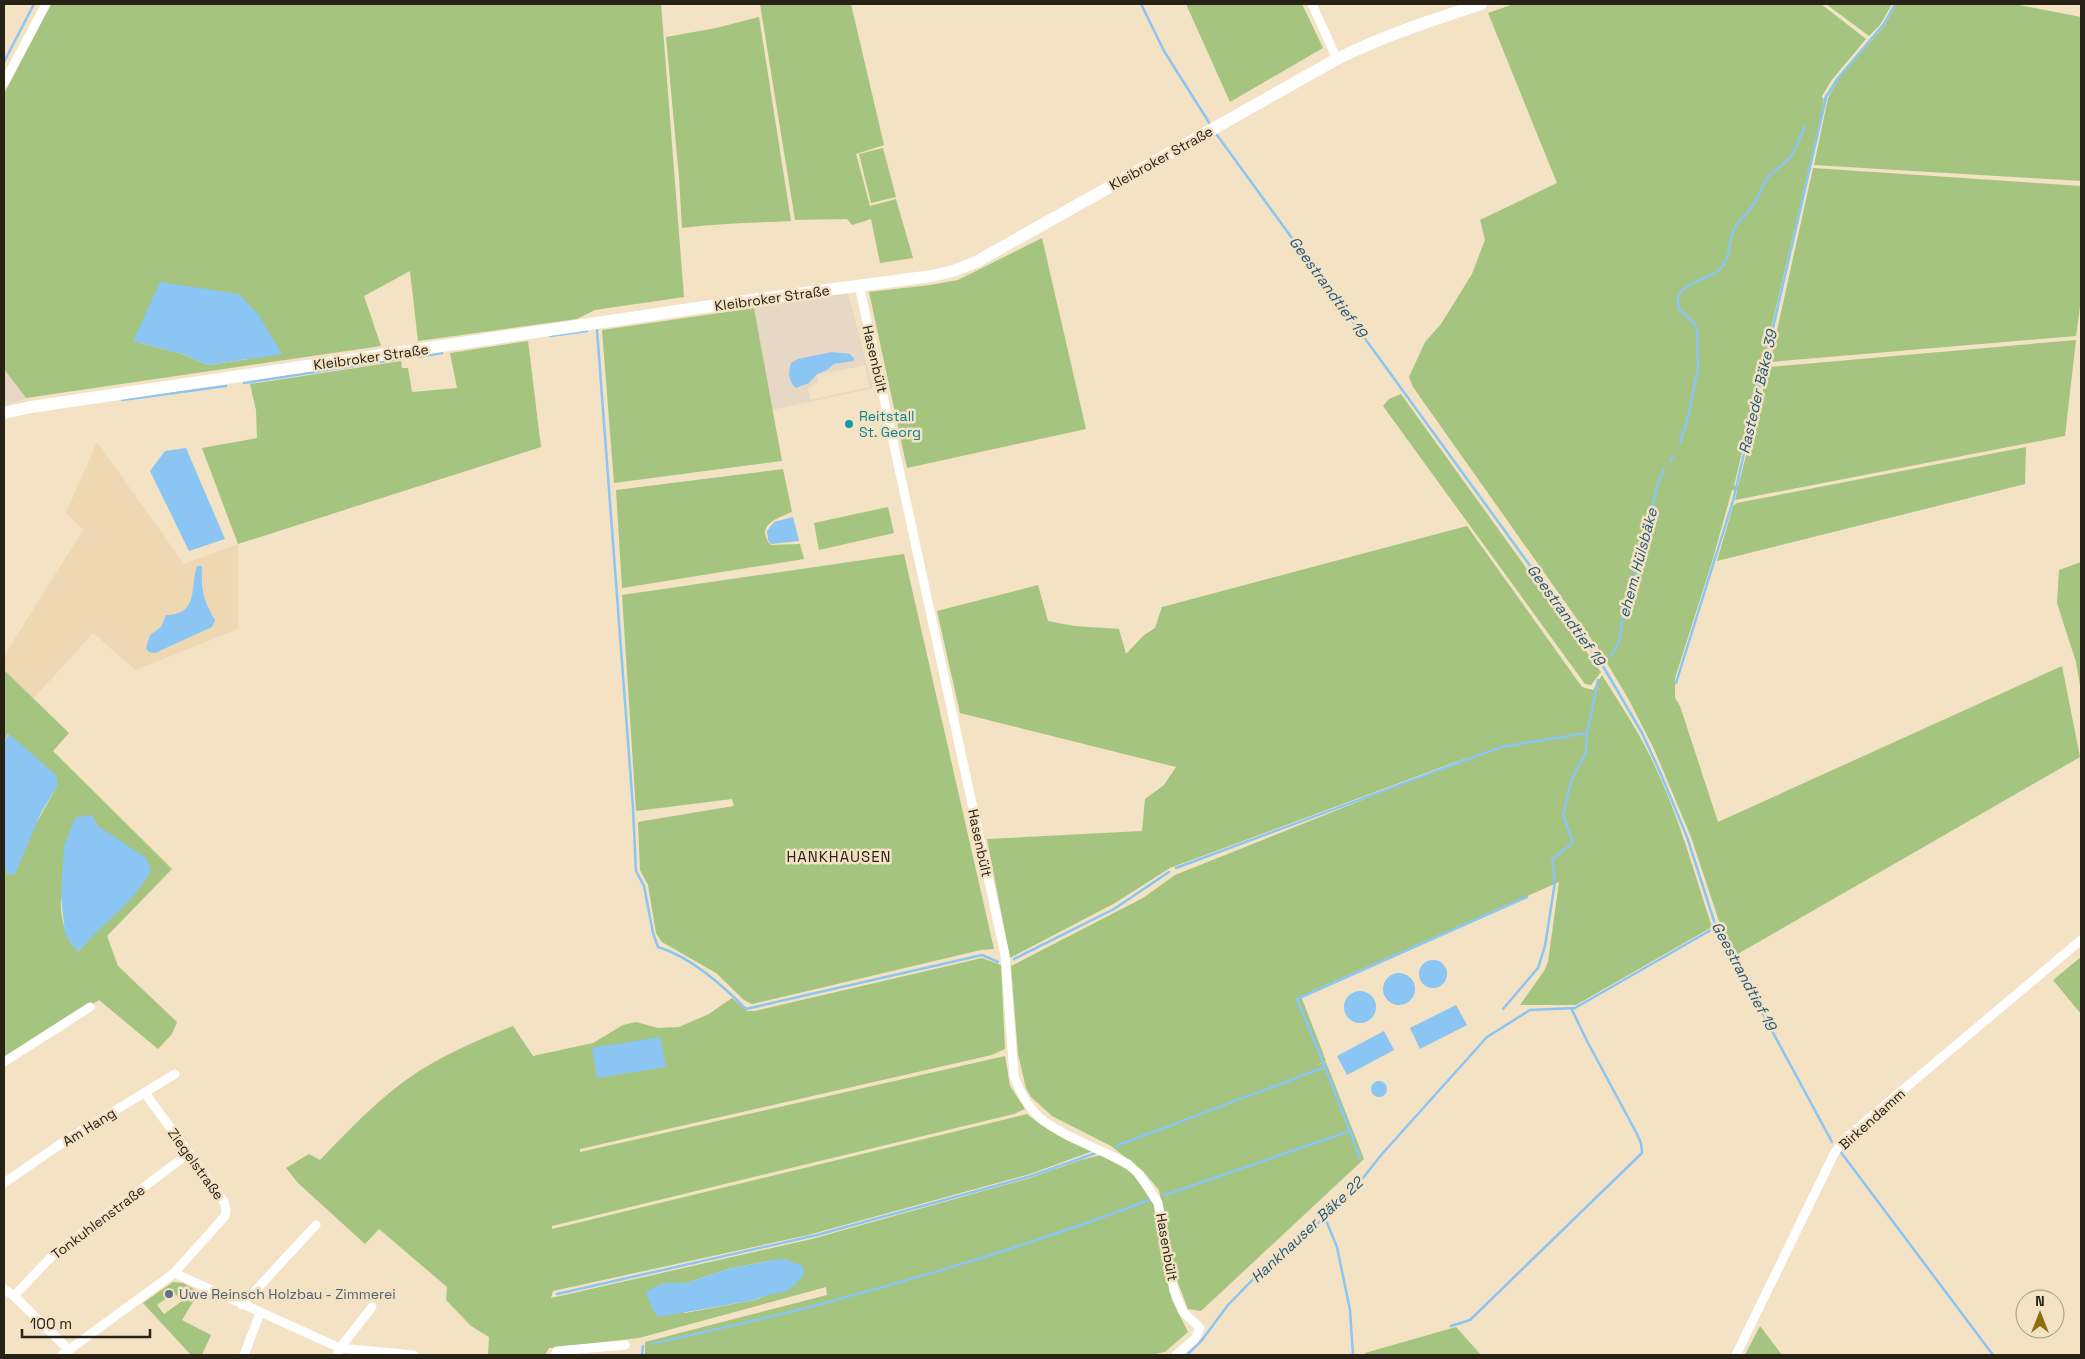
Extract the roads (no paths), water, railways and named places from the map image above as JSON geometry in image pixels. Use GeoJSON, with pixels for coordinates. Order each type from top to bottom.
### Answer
{"type":"FeatureCollection","features":[{"type":"Feature","properties":{"kind":"street"},"geometry":{"type":"LineString","coordinates":[[4,83],[46,4]]}},
{"type":"Feature","properties":{"kind":"street"},"geometry":{"type":"LineString","coordinates":[[1312,4],[1337,59]]}},
{"type":"Feature","properties":{"kind":"street","name":"Kleibroker Straße"},"geometry":{"type":"LineString","coordinates":[[4,413],[26,408],[932,276],[953,271],[976,262],[1366,44],[1481,4]]}},
{"type":"Feature","properties":{"kind":"street","name":"Hasenbült"},"geometry":{"type":"LineString","coordinates":[[859,286],[1005,955],[1014,1076],[1029,1104],[1044,1121],[1128,1164],[1150,1189],[1158,1203],[1174,1291],[1183,1312],[1200,1328],[1195,1339],[1176,1355]]}},
{"type":"Feature","properties":{"kind":"street","name":"Birkendamm"},"geometry":{"type":"LineString","coordinates":[[1736,1355],[1826,1167],[1841,1145],[2081,940]]}},
{"type":"Feature","properties":{"kind":"street"},"geometry":{"type":"LineString","coordinates":[[4,1062],[90,1007]]}},
{"type":"Feature","properties":{"kind":"street","name":"Am Hang"},"geometry":{"type":"LineString","coordinates":[[4,1182],[65,1141],[175,1074]]}},
{"type":"Feature","properties":{"kind":"street","name":"Ziegelstraße"},"geometry":{"type":"LineString","coordinates":[[66,1353],[174,1273],[225,1216],[224,1202],[145,1093]]}},
{"type":"Feature","properties":{"kind":"street","name":"Tonkuhlenstraße"},"geometry":{"type":"LineString","coordinates":[[14,1296],[53,1255],[188,1154]]}},
{"type":"Feature","properties":{"kind":"street"},"geometry":{"type":"LineString","coordinates":[[242,1305],[316,1225]]}},
{"type":"Feature","properties":{"kind":"street"},"geometry":{"type":"LineString","coordinates":[[174,1273],[260,1312],[339,1352],[414,1355]]}},
{"type":"Feature","properties":{"kind":"street"},"geometry":{"type":"LineString","coordinates":[[4,1288],[14,1296],[66,1353]]}},
{"type":"Feature","properties":{"kind":"street"},"geometry":{"type":"LineString","coordinates":[[339,1352],[372,1307]]}},
{"type":"Feature","properties":{"kind":"street"},"geometry":{"type":"LineString","coordinates":[[244,1355],[260,1312]]}},
{"type":"Feature","properties":{"kind":"street"},"geometry":{"type":"LineString","coordinates":[[555,1355],[557,1351],[626,1345]]}},
{"type":"Feature","properties":{"kind":"water"},"geometry":{"type":"Polygon","coordinates":[[[160,282],[239,294],[258,314],[282,354],[208,365],[182,354],[133,341],[160,282]]]}},
{"type":"Feature","properties":{"kind":"water"},"geometry":{"type":"Polygon","coordinates":[[[832,352],[850,354],[854,359],[853,361],[834,364],[827,370],[817,374],[809,383],[796,388],[791,383],[789,370],[791,363],[798,359],[832,352]]]}},
{"type":"Feature","properties":{"kind":"water"},"geometry":{"type":"Polygon","coordinates":[[[186,448],[225,539],[189,551],[150,471],[165,451],[186,448]]]}},
{"type":"Feature","properties":{"kind":"water"},"geometry":{"type":"Polygon","coordinates":[[[793,517],[799,541],[771,544],[768,540],[767,531],[774,522],[793,517]]]}},
{"type":"Feature","properties":{"kind":"water"},"geometry":{"type":"Polygon","coordinates":[[[197,566],[202,566],[204,594],[215,620],[212,627],[155,653],[149,652],[146,648],[150,635],[161,627],[166,615],[177,614],[188,605],[193,591],[197,566]]]}},
{"type":"Feature","properties":{"kind":"water"},"geometry":{"type":"Polygon","coordinates":[[[9,734],[57,776],[57,786],[41,813],[15,874],[8,875],[4,865],[4,742],[9,734]]]}},
{"type":"Feature","properties":{"kind":"water"},"geometry":{"type":"Polygon","coordinates":[[[85,815],[92,816],[98,826],[146,858],[151,870],[127,903],[79,951],[73,947],[65,933],[61,896],[64,846],[75,818],[85,815]]]}},
{"type":"Feature","properties":{"kind":"water"},"geometry":{"type":"Polygon","coordinates":[[[1433,960],[1443,964],[1447,974],[1443,984],[1433,988],[1423,984],[1419,974],[1423,964],[1433,960]]]}},
{"type":"Feature","properties":{"kind":"water"},"geometry":{"type":"Polygon","coordinates":[[[1399,973],[1405,974],[1410,978],[1414,983],[1414,995],[1410,1000],[1405,1004],[1399,1005],[1393,1004],[1388,1000],[1384,995],[1383,989],[1384,983],[1388,978],[1393,974],[1399,973]]]}},
{"type":"Feature","properties":{"kind":"water"},"geometry":{"type":"Polygon","coordinates":[[[1360,991],[1366,992],[1371,996],[1375,1001],[1375,1013],[1371,1018],[1366,1022],[1360,1023],[1354,1022],[1349,1018],[1345,1013],[1344,1007],[1345,1001],[1349,996],[1354,992],[1360,991]]]}},
{"type":"Feature","properties":{"kind":"water"},"geometry":{"type":"Polygon","coordinates":[[[1456,1005],[1467,1025],[1420,1049],[1410,1028],[1456,1005]]]}},
{"type":"Feature","properties":{"kind":"water"},"geometry":{"type":"Polygon","coordinates":[[[1384,1031],[1394,1050],[1347,1075],[1337,1056],[1384,1031]]]}},
{"type":"Feature","properties":{"kind":"water"},"geometry":{"type":"Polygon","coordinates":[[[660,1037],[666,1067],[597,1078],[592,1048],[660,1037]]]}},
{"type":"Feature","properties":{"kind":"water"},"geometry":{"type":"Polygon","coordinates":[[[1379,1081],[1387,1089],[1379,1097],[1371,1089],[1379,1081]]]}},
{"type":"Feature","properties":{"kind":"water"},"geometry":{"type":"Polygon","coordinates":[[[784,1259],[803,1266],[804,1274],[786,1291],[755,1300],[658,1317],[652,1308],[646,1292],[663,1283],[686,1283],[728,1269],[784,1259]]]}},
{"type":"Feature","properties":{"kind":"waterway"},"geometry":{"type":"LineString","coordinates":[[4,62],[34,4]]}},
{"type":"Feature","properties":{"kind":"waterway","name":"Geestrandtief 19"},"geometry":{"type":"LineString","coordinates":[[1141,4],[1164,51],[1210,124]]}},
{"type":"Feature","properties":{"kind":"waterway"},"geometry":{"type":"LineString","coordinates":[[1824,100],[1838,78],[1884,24],[1895,4]]}},
{"type":"Feature","properties":{"kind":"waterway","name":"Rasteder Bäke 39"},"geometry":{"type":"LineString","coordinates":[[1676,683],[1733,501],[1826,98]]}},
{"type":"Feature","properties":{"kind":"waterway","name":"ehem. Hülsbäke"},"geometry":{"type":"LineString","coordinates":[[1680,443],[1687,421],[1698,368],[1697,331],[1695,324],[1679,309],[1678,300],[1680,293],[1685,288],[1715,273],[1724,264],[1734,229],[1749,211],[1767,178],[1791,156],[1805,126]]}},
{"type":"Feature","properties":{"kind":"waterway","name":"Geestrandtief 19"},"geometry":{"type":"LineString","coordinates":[[1217,135],[1603,666],[1642,733],[1660,772],[1687,837],[1716,927],[1832,1142]]}},
{"type":"Feature","properties":{"kind":"waterway"},"geometry":{"type":"LineString","coordinates":[[597,330],[633,808],[636,871],[644,886],[653,933],[658,947],[694,965],[716,981],[746,1009],[982,955],[998,962]]}},
{"type":"Feature","properties":{"kind":"waterway"},"geometry":{"type":"LineString","coordinates":[[550,336],[587,331]]}},
{"type":"Feature","properties":{"kind":"waterway"},"geometry":{"type":"LineString","coordinates":[[418,357],[442,353]]}},
{"type":"Feature","properties":{"kind":"waterway"},"geometry":{"type":"LineString","coordinates":[[244,383],[399,359]]}},
{"type":"Feature","properties":{"kind":"waterway"},"geometry":{"type":"LineString","coordinates":[[122,400],[226,386]]}},
{"type":"Feature","properties":{"kind":"waterway","name":"ehem. Hülsbäke"},"geometry":{"type":"LineString","coordinates":[[1670,461],[1673,456]]}},
{"type":"Feature","properties":{"kind":"waterway","name":"ehem. Hülsbäke"},"geometry":{"type":"LineString","coordinates":[[1611,656],[1619,642],[1625,602],[1638,567],[1658,483],[1664,469]]}},
{"type":"Feature","properties":{"kind":"waterway","name":"Hankhauser Bäke 22"},"geometry":{"type":"LineString","coordinates":[[1503,1009],[1538,968],[1545,946],[1555,882],[1552,859],[1573,843],[1563,815],[1572,778],[1586,752],[1587,733],[1598,680]]}},
{"type":"Feature","properties":{"kind":"waterway"},"geometry":{"type":"LineString","coordinates":[[1176,868],[1501,747],[1587,733]]}},
{"type":"Feature","properties":{"kind":"waterway"},"geometry":{"type":"LineString","coordinates":[[1014,959],[1114,909],[1169,872]]}},
{"type":"Feature","properties":{"kind":"waterway"},"geometry":{"type":"LineString","coordinates":[[1325,1067],[1297,999],[1527,897]]}},
{"type":"Feature","properties":{"kind":"waterway","name":"Hankhauser Bäke 22"},"geometry":{"type":"LineString","coordinates":[[1187,1355],[1202,1340],[1228,1305],[1267,1265],[1324,1218],[1359,1183],[1382,1154],[1487,1037],[1530,1010],[1575,1008],[1716,927]]}},
{"type":"Feature","properties":{"kind":"waterway"},"geometry":{"type":"LineString","coordinates":[[1451,1326],[1470,1320],[1642,1153],[1641,1143],[1637,1134],[1571,1008]]}},
{"type":"Feature","properties":{"kind":"waterway"},"geometry":{"type":"LineString","coordinates":[[1116,1146],[1325,1067],[1350,1131]]}},
{"type":"Feature","properties":{"kind":"waterway"},"geometry":{"type":"LineString","coordinates":[[1165,1195],[1350,1131],[1360,1158]]}},
{"type":"Feature","properties":{"kind":"waterway","name":"Geestrandtief 19"},"geometry":{"type":"LineString","coordinates":[[1840,1151],[1993,1355]]}},
{"type":"Feature","properties":{"kind":"waterway"},"geometry":{"type":"LineString","coordinates":[[557,1294],[817,1235],[1031,1176],[1096,1153]]}},
{"type":"Feature","properties":{"kind":"waterway"},"geometry":{"type":"LineString","coordinates":[[652,1344],[796,1311],[921,1276],[998,1253],[1149,1200]]}},
{"type":"Feature","properties":{"kind":"waterway"},"geometry":{"type":"LineString","coordinates":[[1325,1218],[1337,1247],[1350,1310],[1353,1355]]}},
{"type":"Feature","properties":{"kind":"waterway"},"geometry":{"type":"LineString","coordinates":[[642,1355],[643,1346]]}},
{"type":"Feature","properties":{"kind":"place","name":"Reitstall St. Georg"},"geometry":{"type":"Point","coordinates":[849,424]}},
{"type":"Feature","properties":{"kind":"place","name":"Uwe Reinsch Holzbau - Zimmerei"},"geometry":{"type":"Point","coordinates":[169,1294]}},
{"type":"Feature","properties":{"kind":"district","name":"HANKHAUSEN"},"geometry":{"type":"Point","coordinates":[839,857]}}]}
